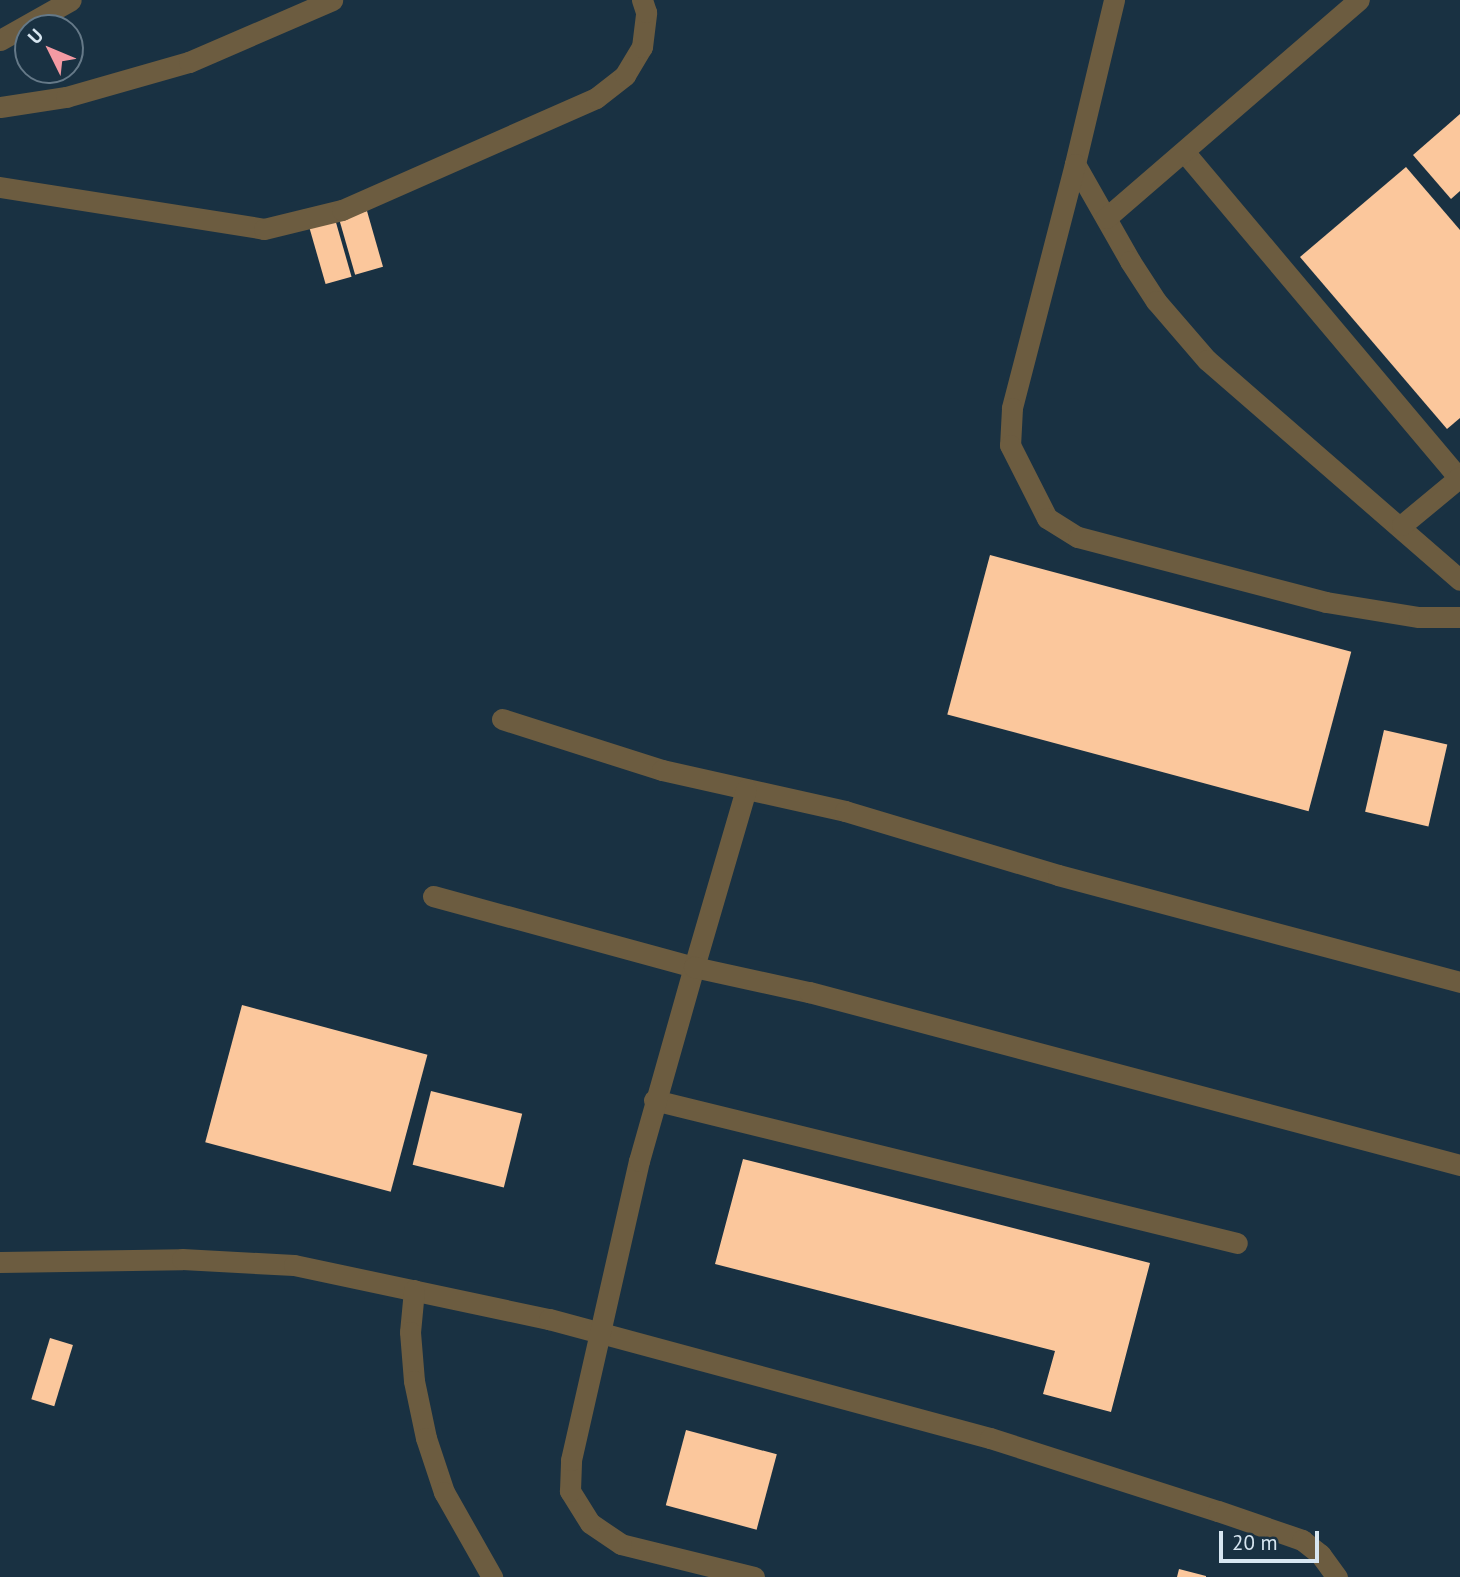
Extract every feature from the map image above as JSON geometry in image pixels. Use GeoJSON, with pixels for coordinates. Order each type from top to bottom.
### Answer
{"type":"FeatureCollection","features":[{"type":"Feature","properties":{"kind":"lane"},"geometry":{"type":"LineString","coordinates":[[0,40],[71,0]]}},
{"type":"Feature","properties":{"kind":"lane"},"geometry":{"type":"LineString","coordinates":[[0,107],[66,97],[189,62],[332,0]]}},
{"type":"Feature","properties":{"kind":"lane"},"geometry":{"type":"LineString","coordinates":[[0,187],[264,229],[342,210],[596,98],[625,75],[642,47],[646,12],[642,0]]}},
{"type":"Feature","properties":{"kind":"lane"},"geometry":{"type":"LineString","coordinates":[[1114,0],[1012,408],[1010,445],[1047,518],[1078,537],[1326,603],[1419,617],[1460,617]]}},
{"type":"Feature","properties":{"kind":"lane"},"geometry":{"type":"LineString","coordinates":[[1106,218],[1185,154],[1359,0]]}},
{"type":"Feature","properties":{"kind":"lane"},"geometry":{"type":"LineString","coordinates":[[1185,154],[1459,478],[1402,525]]}},
{"type":"Feature","properties":{"kind":"lane"},"geometry":{"type":"LineString","coordinates":[[1075,164],[1156,301],[1207,360],[1402,525],[1460,580]]}},
{"type":"Feature","properties":{"kind":"lane"},"geometry":{"type":"LineString","coordinates":[[502,719],[662,769],[845,811],[1058,875],[1460,982]]}},
{"type":"Feature","properties":{"kind":"lane"},"geometry":{"type":"LineString","coordinates":[[746,789],[654,1100],[571,1460],[570,1491],[575,1504],[590,1523],[621,1544],[754,1577]]}},
{"type":"Feature","properties":{"kind":"lane"},"geometry":{"type":"LineString","coordinates":[[433,896],[694,967],[808,992],[1460,1165]]}},
{"type":"Feature","properties":{"kind":"lane"},"geometry":{"type":"LineString","coordinates":[[654,1100],[1237,1243]]}},
{"type":"Feature","properties":{"kind":"lane"},"geometry":{"type":"LineString","coordinates":[[0,1262],[182,1259],[294,1265],[599,1331],[990,1438],[1278,1531],[1313,1546],[1338,1577]]}},
{"type":"Feature","properties":{"kind":"lane"},"geometry":{"type":"LineString","coordinates":[[414,1290],[410,1332],[414,1381],[426,1438],[444,1492],[492,1577]]}},
{"type":"Feature","properties":{"kind":"building"},"geometry":{"type":"Polygon","coordinates":[[[1460,114],[1460,191],[1451,199],[1413,155],[1460,114]]]}},
{"type":"Feature","properties":{"kind":"building"},"geometry":{"type":"Polygon","coordinates":[[[1406,167],[1460,230],[1460,418],[1447,429],[1300,257],[1406,167]]]}},
{"type":"Feature","properties":{"kind":"building"},"geometry":{"type":"Polygon","coordinates":[[[367,211],[383,267],[355,275],[339,219],[367,211]]]}},
{"type":"Feature","properties":{"kind":"building"},"geometry":{"type":"Polygon","coordinates":[[[335,219],[352,277],[326,284],[309,226],[335,219]]]}},
{"type":"Feature","properties":{"kind":"building"},"geometry":{"type":"Polygon","coordinates":[[[990,555],[1351,652],[1309,811],[947,714],[990,555]]]}},
{"type":"Feature","properties":{"kind":"building"},"geometry":{"type":"Polygon","coordinates":[[[1384,730],[1447,745],[1428,826],[1365,812],[1384,730]]]}},
{"type":"Feature","properties":{"kind":"building"},"geometry":{"type":"Polygon","coordinates":[[[242,1005],[427,1055],[391,1192],[205,1142],[242,1005]]]}},
{"type":"Feature","properties":{"kind":"building"},"geometry":{"type":"Polygon","coordinates":[[[431,1091],[522,1114],[504,1187],[413,1165],[431,1091]]]}},
{"type":"Feature","properties":{"kind":"building"},"geometry":{"type":"Polygon","coordinates":[[[743,1159],[1150,1263],[1111,1412],[1043,1394],[1055,1351],[715,1264],[743,1159]]]}},
{"type":"Feature","properties":{"kind":"building"},"geometry":{"type":"Polygon","coordinates":[[[50,1338],[73,1345],[54,1406],[31,1399],[50,1338]]]}},
{"type":"Feature","properties":{"kind":"building"},"geometry":{"type":"Polygon","coordinates":[[[686,1430],[777,1454],[757,1530],[666,1505],[686,1430]]]}},
{"type":"Feature","properties":{"kind":"building"},"geometry":{"type":"Polygon","coordinates":[[[1179,1569],[1206,1576],[1206,1577],[1177,1577],[1179,1569]]]}}]}
